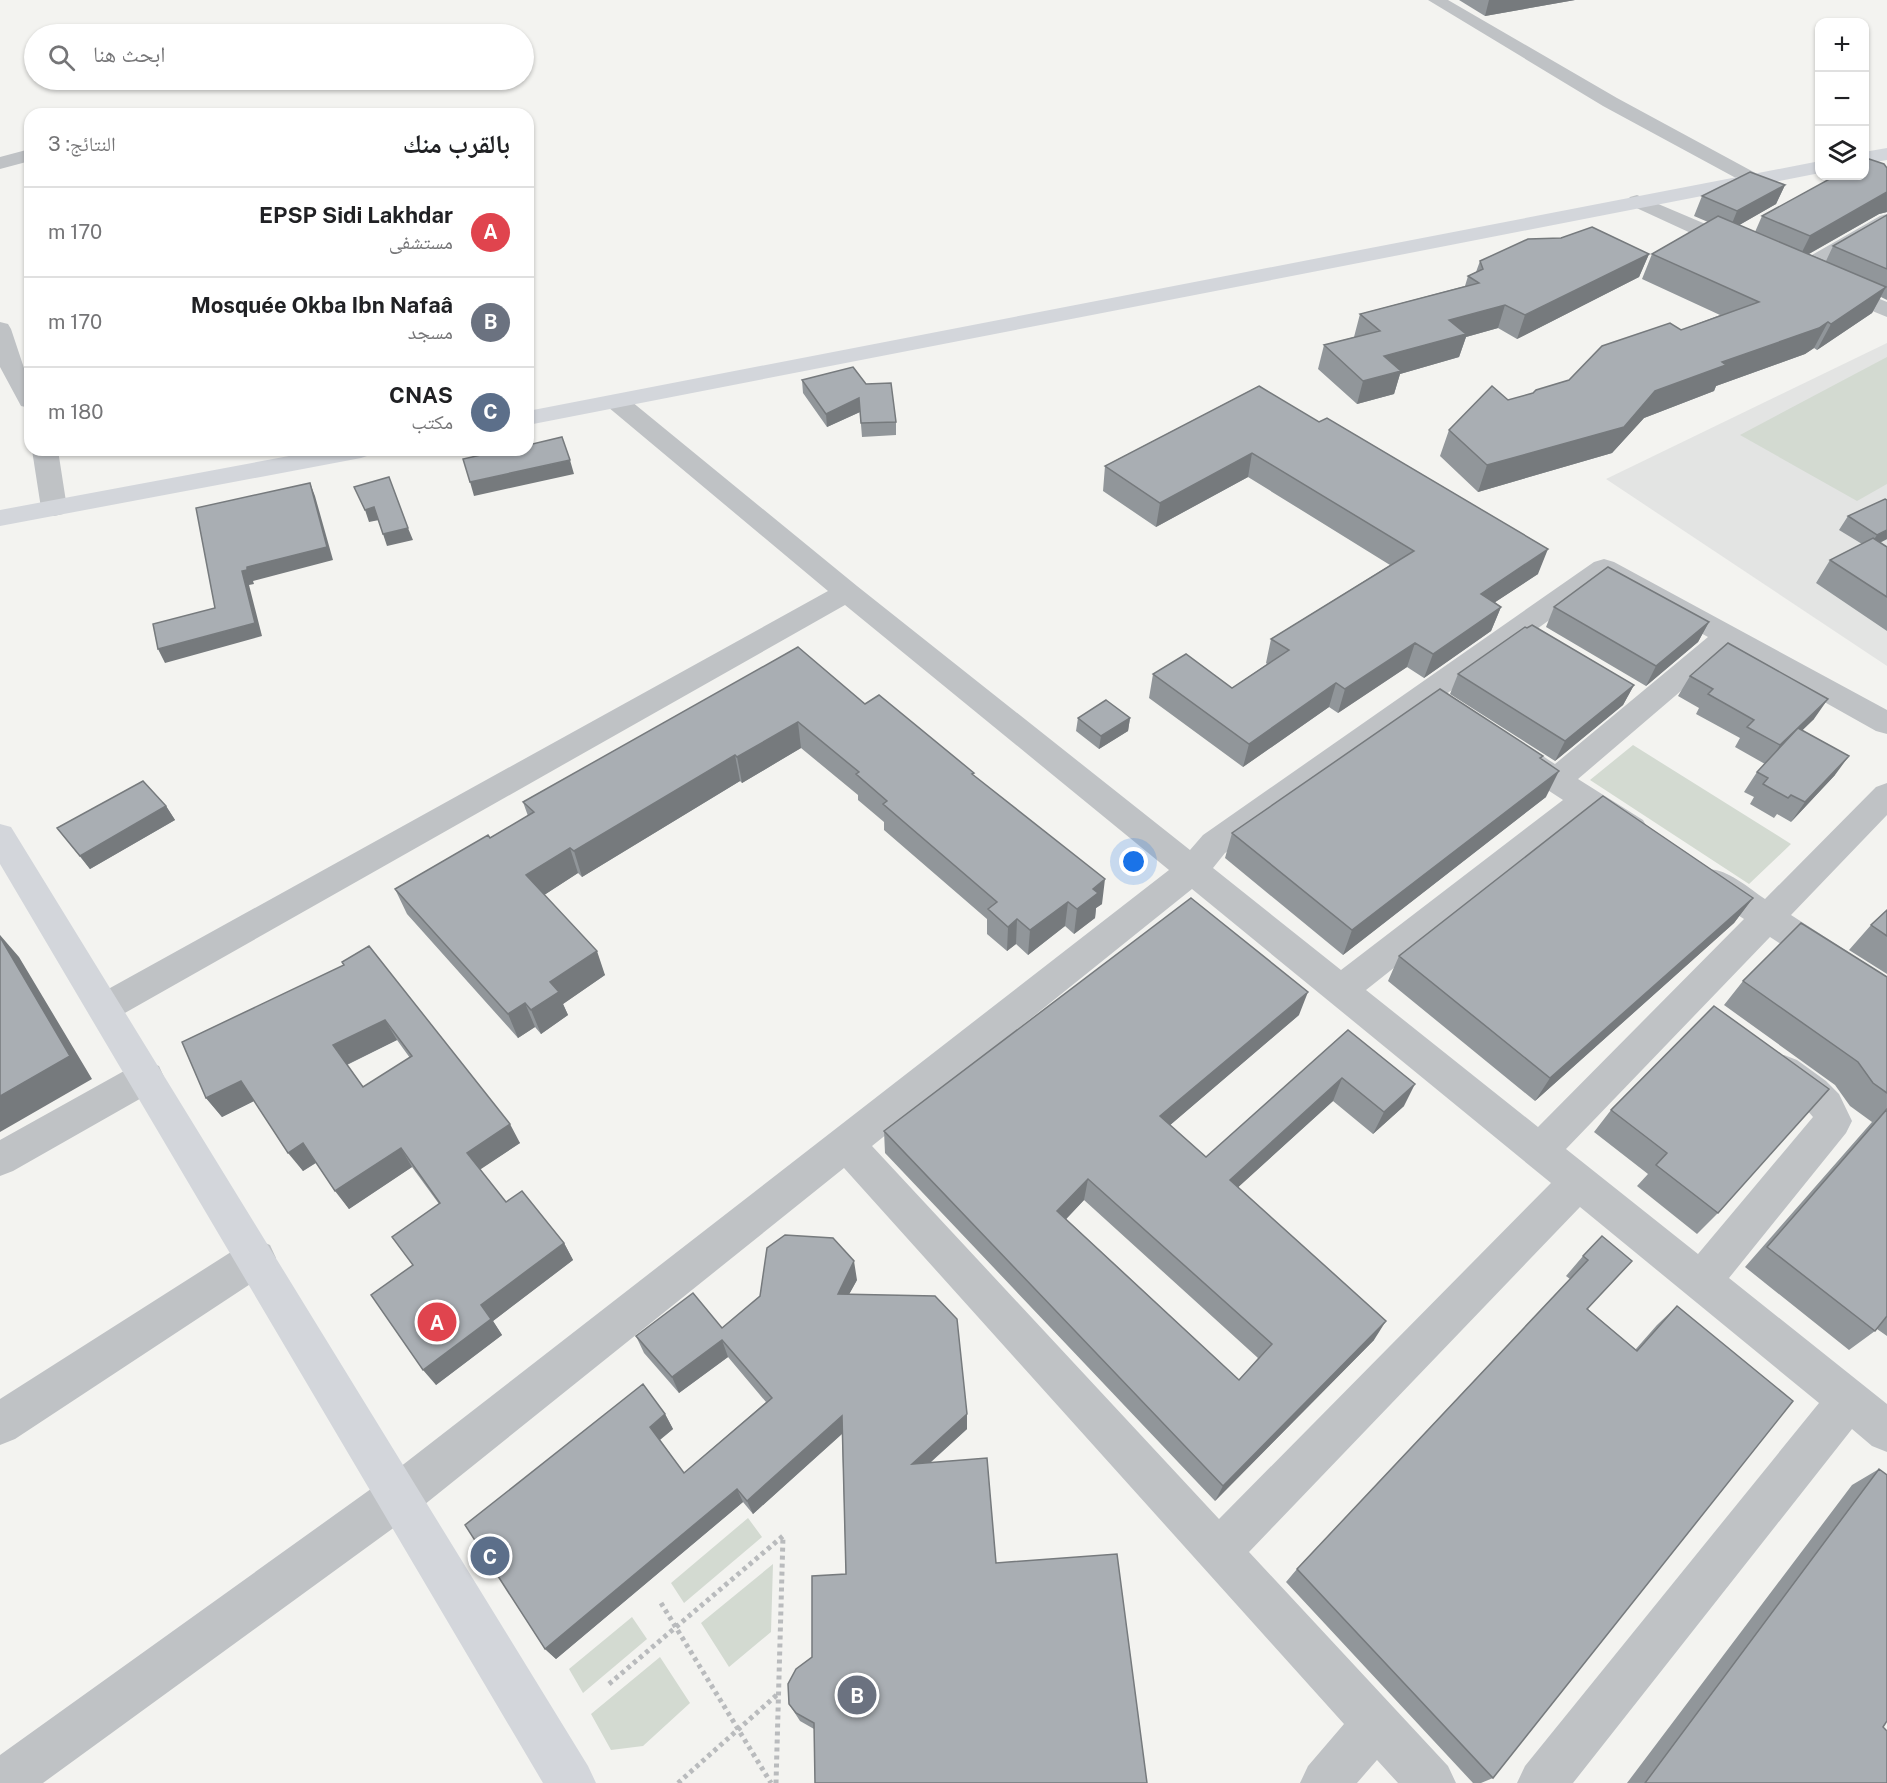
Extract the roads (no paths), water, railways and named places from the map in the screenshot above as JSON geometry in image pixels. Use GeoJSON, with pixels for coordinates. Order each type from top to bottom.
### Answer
{"type":"FeatureCollection","features":[{"type":"Feature","properties":{"kind":"main road"},"geometry":{"type":"LineString","coordinates":[[1869,157],[1887,154]]}},
{"type":"Feature","properties":{"kind":"main road"},"geometry":{"type":"LineString","coordinates":[[534,417],[1815,168]]}},
{"type":"Feature","properties":{"kind":"main road"},"geometry":{"type":"LineString","coordinates":[[0,518],[329,456]]}},
{"type":"Feature","properties":{"kind":"main road"},"geometry":{"type":"LineString","coordinates":[[0,836],[571,1783]]}},
{"type":"Feature","properties":{"kind":"street"},"geometry":{"type":"LineString","coordinates":[[1436,0],[1610,102],[1754,180]]}},
{"type":"Feature","properties":{"kind":"street"},"geometry":{"type":"LineString","coordinates":[[0,163],[24,157]]}},
{"type":"Feature","properties":{"kind":"street"},"geometry":{"type":"LineString","coordinates":[[1637,201],[1759,255]]}},
{"type":"Feature","properties":{"kind":"street"},"geometry":{"type":"LineString","coordinates":[[1799,272],[1887,220]]}},
{"type":"Feature","properties":{"kind":"street"},"geometry":{"type":"LineString","coordinates":[[1729,242],[1749,231]]}},
{"type":"Feature","properties":{"kind":"street"},"geometry":{"type":"LineString","coordinates":[[1779,264],[1887,310]]}},
{"type":"Feature","properties":{"kind":"street"},"geometry":{"type":"LineString","coordinates":[[0,329],[12,368],[24,390]]}},
{"type":"Feature","properties":{"kind":"street"},"geometry":{"type":"LineString","coordinates":[[617,402],[847,592],[1887,1431]]}},
{"type":"Feature","properties":{"kind":"street"},"geometry":{"type":"LineString","coordinates":[[46,456],[54,508]]}},
{"type":"Feature","properties":{"kind":"street"},"geometry":{"type":"LineString","coordinates":[[2,1783],[398,1497],[847,1145],[1192,870],[1214,844],[1604,568],[1887,723]]}},
{"type":"Feature","properties":{"kind":"street"},"geometry":{"type":"LineString","coordinates":[[104,1008],[847,592]]}},
{"type":"Feature","properties":{"kind":"street"},"geometry":{"type":"LineString","coordinates":[[1520,627],[1549,645]]}},
{"type":"Feature","properties":{"kind":"street"},"geometry":{"type":"LineString","coordinates":[[1556,780],[1638,698],[1728,636]]}},
{"type":"Feature","properties":{"kind":"street"},"geometry":{"type":"LineString","coordinates":[[1424,694],[1453,713]]}},
{"type":"Feature","properties":{"kind":"street"},"geometry":{"type":"LineString","coordinates":[[1490,737],[1653,843]]}},
{"type":"Feature","properties":{"kind":"street"},"geometry":{"type":"LineString","coordinates":[[1539,1152],[1702,1011],[1768,917],[1887,795]]}},
{"type":"Feature","properties":{"kind":"street"},"geometry":{"type":"LineString","coordinates":[[1340,990],[1585,800]]}},
{"type":"Feature","properties":{"kind":"street"},"geometry":{"type":"LineString","coordinates":[[1682,861],[1887,995]]}},
{"type":"Feature","properties":{"kind":"street"},"geometry":{"type":"LineString","coordinates":[[1701,1281],[1833,1121],[1831,1110],[1821,1098],[1754,1050]]}},
{"type":"Feature","properties":{"kind":"street"},"geometry":{"type":"LineString","coordinates":[[0,1159],[146,1077]]}},
{"type":"Feature","properties":{"kind":"street"},"geometry":{"type":"LineString","coordinates":[[847,1145],[1431,1783]]}},
{"type":"Feature","properties":{"kind":"street"},"geometry":{"type":"LineString","coordinates":[[1219,1551],[1578,1182]]}},
{"type":"Feature","properties":{"kind":"street"},"geometry":{"type":"LineString","coordinates":[[0,1424],[256,1258]]}},
{"type":"Feature","properties":{"kind":"street"},"geometry":{"type":"LineString","coordinates":[[1542,1783],[1848,1400]]}},
{"type":"Feature","properties":{"kind":"street"},"geometry":{"type":"LineString","coordinates":[[1325,1783],[1376,1724]]}},
{"type":"Feature","properties":{"kind":"place","name":"EPSP Sidi Lakhdar"},"geometry":{"type":"Point","coordinates":[437,1322]}},
{"type":"Feature","properties":{"kind":"place","name":"CNAS"},"geometry":{"type":"Point","coordinates":[490,1556]}},
{"type":"Feature","properties":{"kind":"place","name":"Mosquée Okba Ibn Nafaâ"},"geometry":{"type":"Point","coordinates":[857,1695]}}]}
